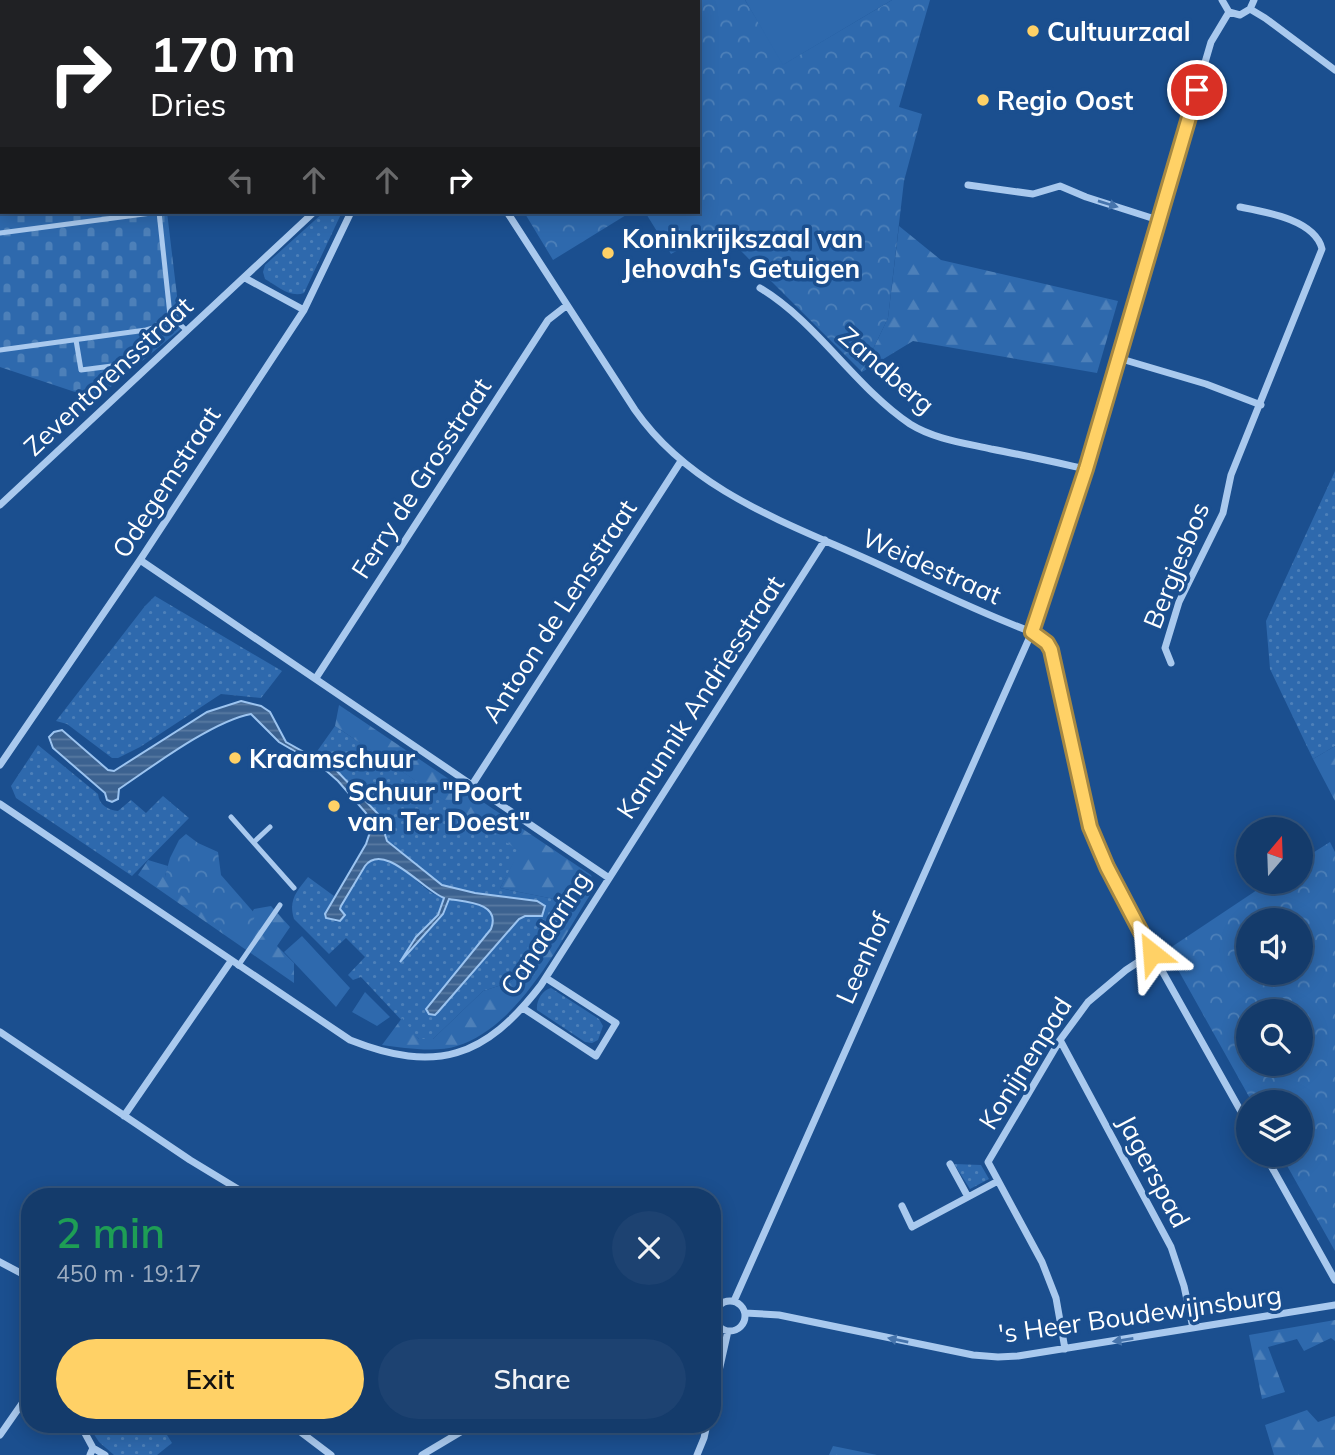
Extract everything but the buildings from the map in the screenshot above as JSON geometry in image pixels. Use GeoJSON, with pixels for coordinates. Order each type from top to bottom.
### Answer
{"type":"FeatureCollection","features":[{"type":"Feature","properties":{"kind":"street"},"geometry":{"type":"LineString","coordinates":[[1222,0],[1229,12],[1240,15],[1250,9],[1254,0]]}},
{"type":"Feature","properties":{"kind":"street"},"geometry":{"type":"LineString","coordinates":[[1250,9],[1335,69]]}},
{"type":"Feature","properties":{"kind":"street","name":"Leenhof"},"geometry":{"type":"LineString","coordinates":[[734,1301],[1032,632],[1086,469],[1211,42],[1229,12]]}},
{"type":"Feature","properties":{"kind":"street"},"geometry":{"type":"LineString","coordinates":[[968,184],[1033,194],[1060,186],[1158,220]]}},
{"type":"Feature","properties":{"kind":"street","name":"Bergjesbos"},"geometry":{"type":"LineString","coordinates":[[1171,663],[1165,648],[1179,603],[1216,531],[1223,513],[1231,475],[1322,249],[1320,240],[1304,226],[1267,212],[1240,207]]}},
{"type":"Feature","properties":{"kind":"street","name":"Zeventorensstraat"},"geometry":{"type":"LineString","coordinates":[[0,505],[312,214]]}},
{"type":"Feature","properties":{"kind":"street","name":"Odegemstraat"},"geometry":{"type":"LineString","coordinates":[[0,765],[140,560],[304,310],[350,214]]}},
{"type":"Feature","properties":{"kind":"street","name":"Weidestraat"},"geometry":{"type":"LineString","coordinates":[[508,214],[649,429],[681,461],[736,499],[1032,632],[1047,643],[1051,650],[1090,827],[1107,867],[1152,953],[1236,1103]]}},
{"type":"Feature","properties":{"kind":"street"},"geometry":{"type":"LineString","coordinates":[[245,278],[304,310]]}},
{"type":"Feature","properties":{"kind":"street","name":"Zandberg"},"geometry":{"type":"LineString","coordinates":[[760,288],[783,301],[858,377],[911,424],[931,435],[1086,469]]}},
{"type":"Feature","properties":{"kind":"street","name":"Ferry de Grosstraat"},"geometry":{"type":"LineString","coordinates":[[316,678],[548,320],[566,306]]}},
{"type":"Feature","properties":{"kind":"street"},"geometry":{"type":"LineString","coordinates":[[1118,358],[1206,384],[1261,405]]}},
{"type":"Feature","properties":{"kind":"street","name":"Antoon de Lensstraat"},"geometry":{"type":"LineString","coordinates":[[472,785],[681,461]]}},
{"type":"Feature","properties":{"kind":"street","name":"Kanunnik Andriesstraat"},"geometry":{"type":"LineString","coordinates":[[609,877],[825,540]]}},
{"type":"Feature","properties":{"kind":"street","name":"Canadaring"},"geometry":{"type":"LineString","coordinates":[[0,804],[350,1040],[404,1057],[429,1058],[464,1050],[484,1041],[523,1008],[546,978],[609,877],[140,560]]}},
{"type":"Feature","properties":{"kind":"street","name":"Konijnenpad"},"geometry":{"type":"LineString","coordinates":[[1065,1349],[1056,1298],[1042,1262],[988,1162],[1060,1040],[1088,1002],[1126,970],[1152,953]]}},
{"type":"Feature","properties":{"kind":"street"},"geometry":{"type":"LineString","coordinates":[[124,1116],[230,961]]}},
{"type":"Feature","properties":{"kind":"street"},"geometry":{"type":"LineString","coordinates":[[523,1008],[596,1056],[616,1023],[546,978]]}},
{"type":"Feature","properties":{"kind":"street"},"geometry":{"type":"LineString","coordinates":[[0,1032],[237,1188]]}},
{"type":"Feature","properties":{"kind":"street","name":"Jagerspad"},"geometry":{"type":"LineString","coordinates":[[1060,1040],[1171,1247],[1184,1286],[1193,1328]]}},
{"type":"Feature","properties":{"kind":"street"},"geometry":{"type":"LineString","coordinates":[[950,1164],[968,1197]]}},
{"type":"Feature","properties":{"kind":"street"},"geometry":{"type":"LineString","coordinates":[[1272,1167],[1335,1280]]}},
{"type":"Feature","properties":{"kind":"street"},"geometry":{"type":"LineString","coordinates":[[902,1206],[912,1227],[998,1181]]}},
{"type":"Feature","properties":{"kind":"street"},"geometry":{"type":"LineString","coordinates":[[0,1262],[21,1273]]}},
{"type":"Feature","properties":{"kind":"street"},"geometry":{"type":"LineString","coordinates":[[721,1304],[734,1301],[745,1313],[743,1324],[739,1328],[728,1331],[721,1327]]}},
{"type":"Feature","properties":{"kind":"street","name":"'s Heer Boudewijnsburg"},"geometry":{"type":"LineString","coordinates":[[745,1313],[779,1315],[973,1355],[998,1357],[1065,1349],[1335,1305]]}},
{"type":"Feature","properties":{"kind":"street"},"geometry":{"type":"LineString","coordinates":[[721,1362],[728,1331]]}},
{"type":"Feature","properties":{"kind":"street"},"geometry":{"type":"LineString","coordinates":[[0,1435],[21,1405]]}},
{"type":"Feature","properties":{"kind":"street"},"geometry":{"type":"LineString","coordinates":[[84,1433],[91,1452],[105,1455]]}},
{"type":"Feature","properties":{"kind":"street"},"geometry":{"type":"LineString","coordinates":[[302,1433],[331,1455]]}},
{"type":"Feature","properties":{"kind":"street"},"geometry":{"type":"LineString","coordinates":[[422,1455],[459,1433]]}},
{"type":"Feature","properties":{"kind":"street"},"geometry":{"type":"LineString","coordinates":[[696,1455],[704,1433]]}},
{"type":"Feature","properties":{"kind":"lane"},"geometry":{"type":"LineString","coordinates":[[0,233],[144,214]]}},
{"type":"Feature","properties":{"kind":"lane"},"geometry":{"type":"LineString","coordinates":[[159,214],[170,315],[187,332]]}},
{"type":"Feature","properties":{"kind":"lane"},"geometry":{"type":"LineString","coordinates":[[0,350],[146,330],[170,315]]}},
{"type":"Feature","properties":{"kind":"lane"},"geometry":{"type":"LineString","coordinates":[[76,340],[81,370],[112,366]]}},
{"type":"Feature","properties":{"kind":"lane"},"geometry":{"type":"LineString","coordinates":[[231,817],[294,888]]}},
{"type":"Feature","properties":{"kind":"lane"},"geometry":{"type":"LineString","coordinates":[[254,842],[270,827]]}},
{"type":"Feature","properties":{"kind":"lane"},"geometry":{"type":"LineString","coordinates":[[238,966],[280,905]]}},
{"type":"Feature","properties":{"kind":"green space"},"geometry":{"type":"Polygon","coordinates":[[[700,0],[745,0],[784,64],[892,0],[930,0],[899,107],[922,114],[904,181],[888,318],[862,372],[718,228],[671,254],[646,214],[700,214],[700,0]]]}},
{"type":"Feature","properties":{"kind":"green space"},"geometry":{"type":"Polygon","coordinates":[[[745,0],[892,0],[783,65],[745,0]]]}},
{"type":"Feature","properties":{"kind":"green space"},"geometry":{"type":"Polygon","coordinates":[[[0,214],[167,214],[181,329],[96,399],[0,367],[0,214]]]}},
{"type":"Feature","properties":{"kind":"green space"},"geometry":{"type":"Polygon","coordinates":[[[322,214],[341,214],[304,293],[289,293],[265,279],[265,265],[322,214]]]}},
{"type":"Feature","properties":{"kind":"green space"},"geometry":{"type":"Polygon","coordinates":[[[525,214],[628,214],[553,260],[525,214]]]}},
{"type":"Feature","properties":{"kind":"green space"},"geometry":{"type":"Polygon","coordinates":[[[899,226],[941,260],[1118,301],[1097,373],[913,341],[862,372],[888,318],[899,226]]]}},
{"type":"Feature","properties":{"kind":"green space"},"geometry":{"type":"Polygon","coordinates":[[[1335,471],[1335,746],[1313,759],[1270,669],[1266,621],[1335,471]]]}},
{"type":"Feature","properties":{"kind":"green space"},"geometry":{"type":"Polygon","coordinates":[[[155,596],[282,671],[261,698],[221,694],[140,747],[118,758],[112,758],[67,724],[56,721],[155,596]]]}},
{"type":"Feature","properties":{"kind":"green space"},"geometry":{"type":"Polygon","coordinates":[[[339,705],[591,875],[594,885],[590,895],[534,982],[499,1022],[479,1036],[457,1046],[430,1050],[382,1045],[402,1018],[419,1039],[433,1039],[483,991],[511,982],[519,975],[524,955],[532,942],[557,925],[561,904],[554,899],[500,888],[519,851],[335,726],[339,705]]]}},
{"type":"Feature","properties":{"kind":"green space"},"geometry":{"type":"Polygon","coordinates":[[[335,726],[520,851],[500,888],[554,899],[561,904],[560,919],[521,960],[519,975],[511,982],[483,991],[433,1039],[419,1039],[361,977],[353,980],[348,975],[365,957],[346,938],[329,954],[294,919],[293,901],[308,877],[334,896],[324,916],[337,922],[345,915],[340,909],[341,906],[365,866],[373,859],[381,858],[400,867],[434,894],[483,905],[491,912],[491,929],[426,1009],[438,1012],[519,919],[525,916],[536,917],[475,893],[442,885],[387,841],[378,815],[336,770],[313,757],[335,726]]]}},
{"type":"Feature","properties":{"kind":"green space"},"geometry":{"type":"Polygon","coordinates":[[[38,745],[98,794],[102,804],[108,808],[118,811],[131,800],[146,813],[163,796],[189,818],[132,876],[16,798],[11,786],[38,745]]]}},
{"type":"Feature","properties":{"kind":"green space"},"geometry":{"type":"Polygon","coordinates":[[[1335,746],[1335,801],[1313,759],[1335,746]]]}},
{"type":"Feature","properties":{"kind":"green space"},"geometry":{"type":"Polygon","coordinates":[[[186,834],[218,852],[221,875],[256,915],[251,924],[231,931],[221,928],[170,886],[165,876],[170,858],[179,840],[186,834]]]}},
{"type":"Feature","properties":{"kind":"green space"},"geometry":{"type":"Polygon","coordinates":[[[1330,842],[1335,852],[1335,1251],[1288,1167],[1313,1167],[1313,1090],[1245,1090],[1237,1076],[1313,1076],[1313,999],[1236,999],[1236,1073],[1167,950],[1251,894],[1313,894],[1313,853],[1330,842]]]}},
{"type":"Feature","properties":{"kind":"green space"},"geometry":{"type":"Polygon","coordinates":[[[148,860],[168,866],[165,876],[249,918],[254,909],[271,906],[290,927],[277,946],[294,963],[294,983],[138,875],[148,860]]]}},
{"type":"Feature","properties":{"kind":"green space"},"geometry":{"type":"Polygon","coordinates":[[[302,936],[350,988],[336,1007],[284,952],[302,936]]]}},
{"type":"Feature","properties":{"kind":"green space"},"geometry":{"type":"Polygon","coordinates":[[[551,988],[599,1019],[603,1026],[598,1040],[585,1042],[537,1010],[540,996],[551,988]]]}},
{"type":"Feature","properties":{"kind":"green space"},"geometry":{"type":"Polygon","coordinates":[[[365,992],[390,1017],[377,1026],[352,1012],[365,992]]]}},
{"type":"Feature","properties":{"kind":"green space"},"geometry":{"type":"Polygon","coordinates":[[[954,1164],[981,1165],[989,1179],[970,1189],[954,1164]]]}},
{"type":"Feature","properties":{"kind":"green space"},"geometry":{"type":"Polygon","coordinates":[[[1335,1320],[1335,1341],[1331,1338],[1304,1351],[1297,1339],[1268,1347],[1285,1392],[1262,1399],[1249,1335],[1335,1320]]]}},
{"type":"Feature","properties":{"kind":"green space"},"geometry":{"type":"Polygon","coordinates":[[[1307,1410],[1318,1422],[1335,1416],[1335,1455],[1274,1455],[1265,1425],[1307,1410]]]}},
{"type":"Feature","properties":{"kind":"green space"},"geometry":{"type":"Polygon","coordinates":[[[93,1433],[166,1433],[172,1443],[157,1455],[114,1455],[93,1433]]]}},
{"type":"Feature","properties":{"kind":"green space"},"geometry":{"type":"Polygon","coordinates":[[[833,1446],[877,1455],[829,1455],[833,1446]]]}},
{"type":"Feature","properties":{"kind":"shaded area"},"geometry":{"type":"Polygon","coordinates":[[[241,701],[261,706],[270,712],[286,742],[336,770],[379,815],[387,841],[442,885],[475,893],[537,901],[545,906],[542,916],[525,916],[519,919],[438,1012],[435,1015],[429,1014],[426,1009],[491,929],[491,914],[480,905],[449,899],[443,914],[400,962],[416,937],[438,915],[444,898],[393,863],[382,859],[373,860],[365,866],[341,906],[340,909],[345,915],[340,921],[326,918],[325,914],[366,844],[372,826],[366,813],[338,781],[322,767],[279,742],[251,714],[219,725],[184,745],[119,789],[118,799],[112,802],[53,748],[49,737],[62,730],[108,770],[114,771],[207,712],[241,701]]]}},
{"type":"Feature","properties":{"kind":"place","name":"Cultuurzaal"},"geometry":{"type":"Point","coordinates":[1033,31]}},
{"type":"Feature","properties":{"kind":"place","name":"Regio Oost"},"geometry":{"type":"Point","coordinates":[983,100]}},
{"type":"Feature","properties":{"kind":"place","name":"Koninkrijkszaal van Jehovah's Getuigen"},"geometry":{"type":"Point","coordinates":[608,253]}},
{"type":"Feature","properties":{"kind":"place","name":"Kraamschuur"},"geometry":{"type":"Point","coordinates":[235,758]}},
{"type":"Feature","properties":{"kind":"place","name":"Schuur \"Poort van Ter Doest\""},"geometry":{"type":"Point","coordinates":[334,806]}},
{"type":"Feature","properties":{"kind":"route"},"geometry":{"type":"LineString","coordinates":[[1152,953],[1107,867],[1090,827],[1051,650],[1047,643],[1032,632],[1086,469],[1197,90]]}}]}
